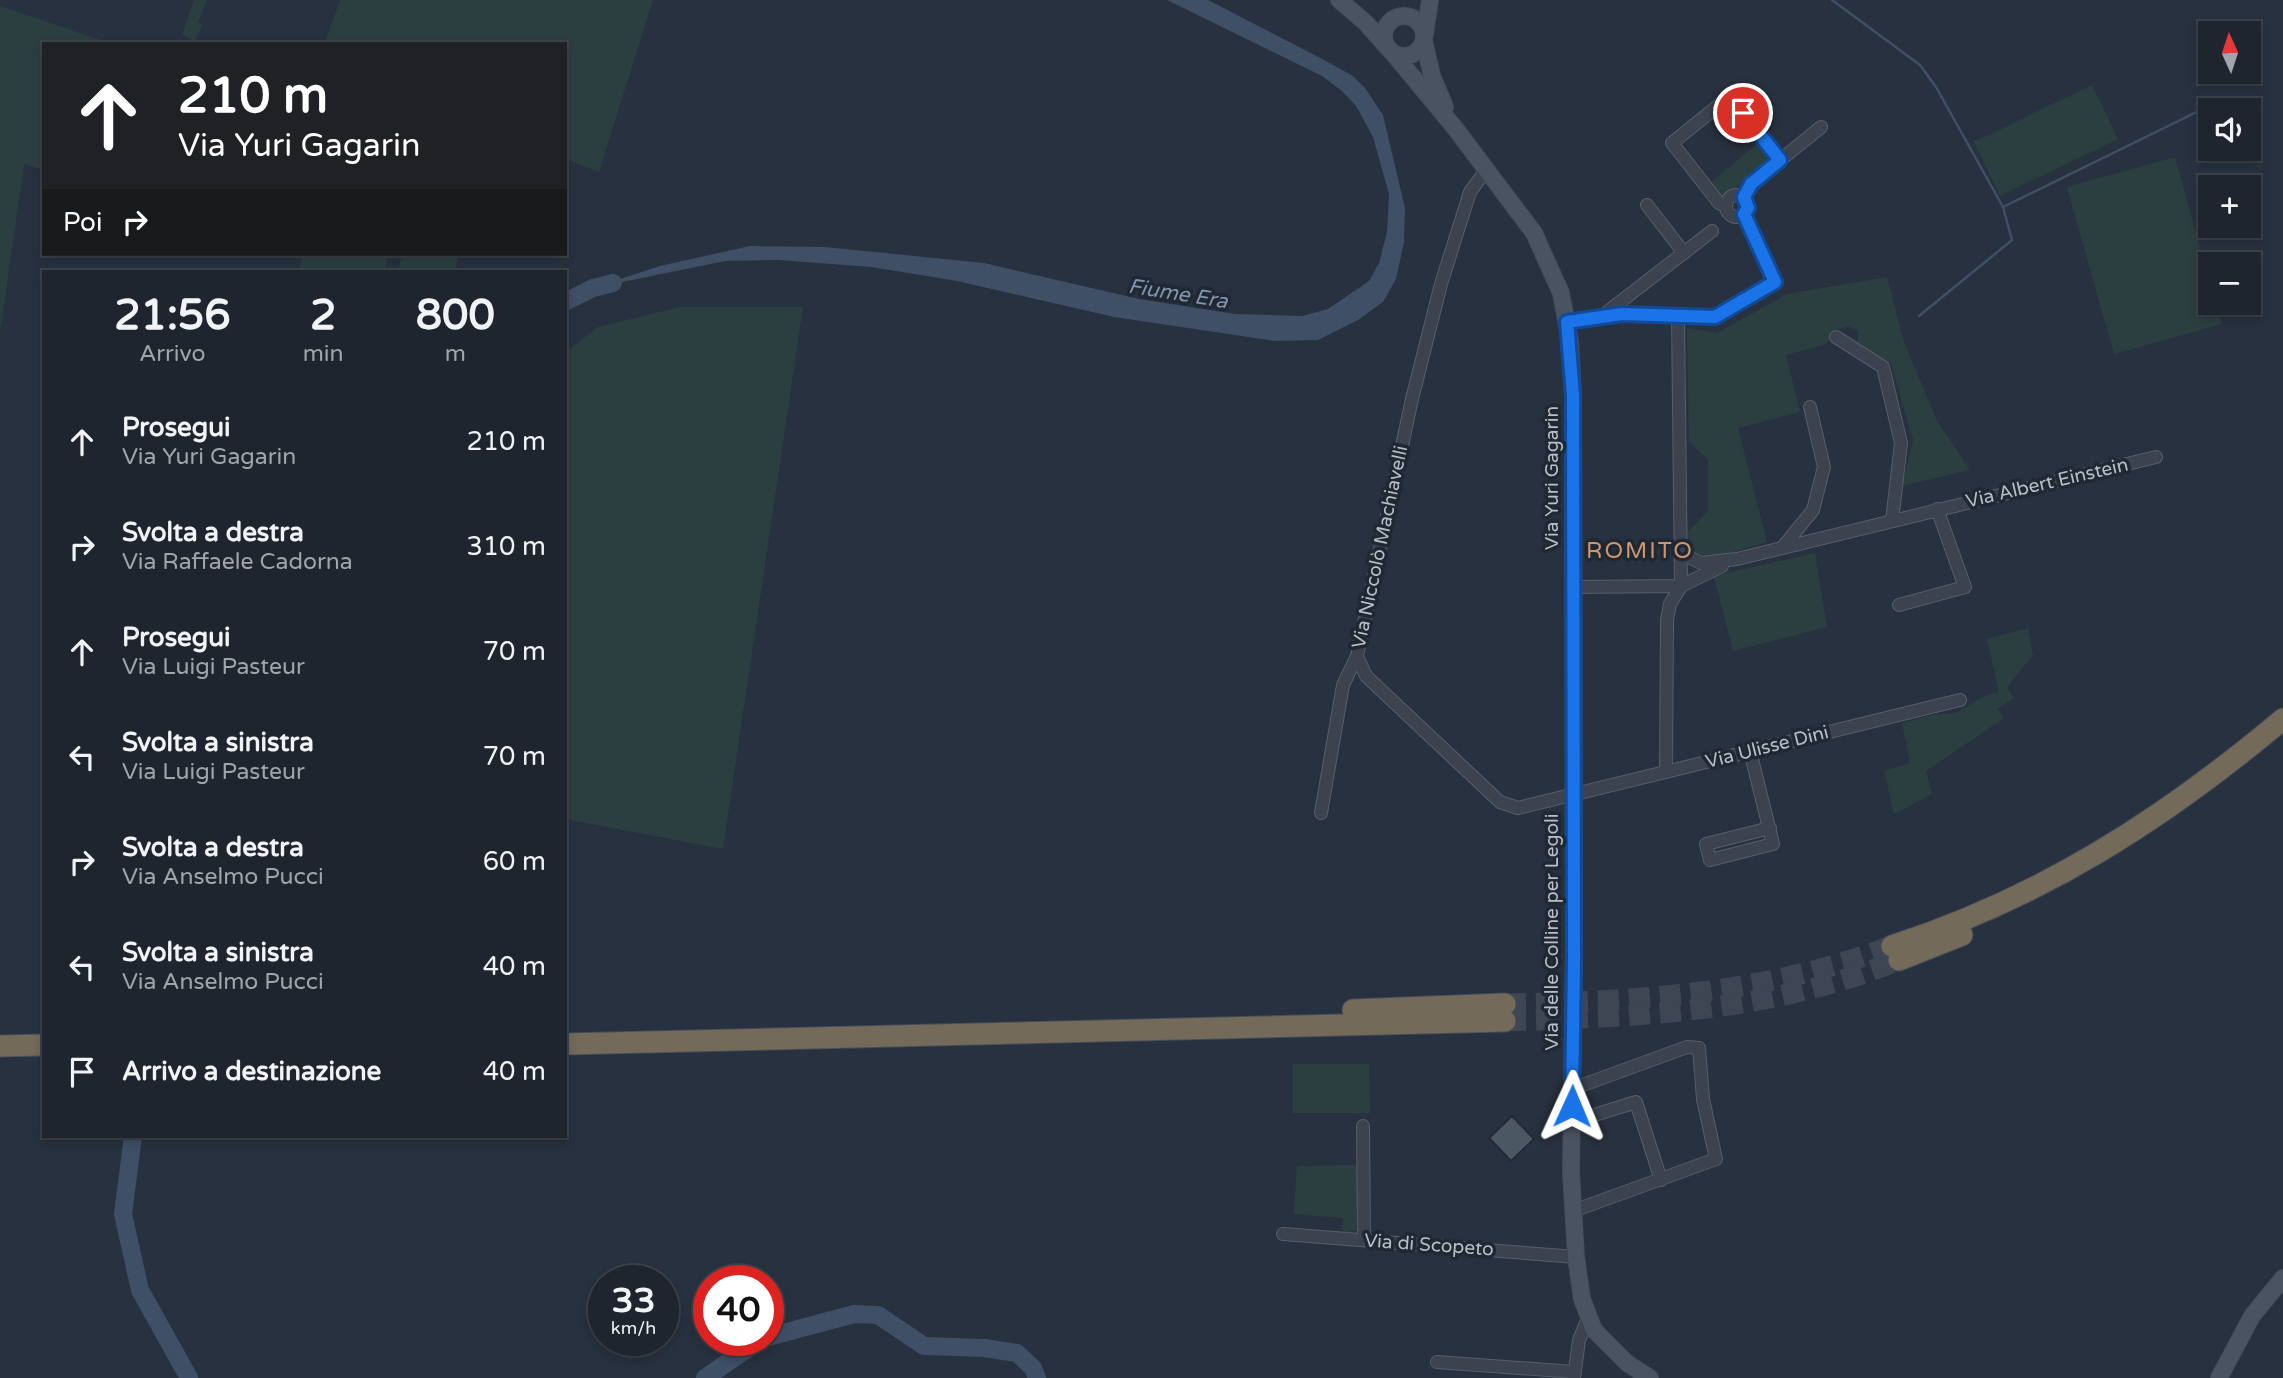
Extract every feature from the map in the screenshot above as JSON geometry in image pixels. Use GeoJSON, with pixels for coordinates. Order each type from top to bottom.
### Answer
{"type":"FeatureCollection","features":[{"type":"Feature","properties":{"kind":"highway"},"geometry":{"type":"LineString","coordinates":[[2283,719],[2184,798],[2091,858],[2045,884],[1896,953],[1997,921],[2110,862],[2191,809],[2283,736]]}},
{"type":"Feature","properties":{"kind":"highway"},"geometry":{"type":"LineString","coordinates":[[567,1032],[1292,1013],[1505,1013],[567,1044]]}},
{"type":"Feature","properties":{"kind":"highway"},"geometry":{"type":"LineString","coordinates":[[0,1046],[42,1045]]}},
{"type":"Feature","properties":{"kind":"highway"},"geometry":{"type":"LineString","coordinates":[[0,1058],[42,1057]]}},
{"type":"Feature","properties":{"kind":"street"},"geometry":{"type":"LineString","coordinates":[[1339,0],[1390,50],[1492,176]]}},
{"type":"Feature","properties":{"kind":"street"},"geometry":{"type":"LineString","coordinates":[[1427,0],[1422,47],[1405,57],[1390,50],[1384,35],[1397,17],[1427,0]]}},
{"type":"Feature","properties":{"kind":"street"},"geometry":{"type":"LineString","coordinates":[[1354,12],[1377,19],[1414,18],[1423,28],[1432,76],[1455,128]]}},
{"type":"Feature","properties":{"kind":"street"},"geometry":{"type":"LineString","coordinates":[[1780,160],[1729,97],[1672,143],[1733,216],[1744,214],[1748,208],[1744,197],[1751,184],[1821,127]]}},
{"type":"Feature","properties":{"kind":"street","name":"Via Yuri Gagarin"},"geometry":{"type":"LineString","coordinates":[[1492,176],[1537,239],[1556,280],[1567,322],[1573,386],[1574,794]]}},
{"type":"Feature","properties":{"kind":"street","name":"Via Niccolò Machiavelli"},"geometry":{"type":"LineString","coordinates":[[1492,176],[1470,192],[1441,284],[1412,399],[1357,656],[1366,676],[1500,802],[1513,808],[1527,808],[1574,794]]}},
{"type":"Feature","properties":{"kind":"street"},"geometry":{"type":"LineString","coordinates":[[1726,206],[1734,195],[1744,197]]}},
{"type":"Feature","properties":{"kind":"street"},"geometry":{"type":"LineString","coordinates":[[1647,205],[1684,253]]}},
{"type":"Feature","properties":{"kind":"street"},"geometry":{"type":"LineString","coordinates":[[1567,322],[1602,316],[1715,317],[1775,282],[1744,214]]}},
{"type":"Feature","properties":{"kind":"street"},"geometry":{"type":"LineString","coordinates":[[1602,316],[1713,231]]}},
{"type":"Feature","properties":{"kind":"street"},"geometry":{"type":"LineString","coordinates":[[1666,772],[1667,620],[1670,604],[1681,586],[1678,315]]}},
{"type":"Feature","properties":{"kind":"street"},"geometry":{"type":"LineString","coordinates":[[1836,337],[1883,367],[1901,443],[1892,521]]}},
{"type":"Feature","properties":{"kind":"street"},"geometry":{"type":"LineString","coordinates":[[1782,548],[1812,510],[1824,467],[1810,407]]}},
{"type":"Feature","properties":{"kind":"street","name":"Via Albert Einstein"},"geometry":{"type":"LineString","coordinates":[[1680,553],[1701,563],[1737,559],[2156,457]]}},
{"type":"Feature","properties":{"kind":"street","name":"Via Albert Einstein"},"geometry":{"type":"LineString","coordinates":[[1899,605],[1965,587],[1937,509]]}},
{"type":"Feature","properties":{"kind":"street","name":"Via Albert Einstein"},"geometry":{"type":"LineString","coordinates":[[1681,586],[1737,559]]}},
{"type":"Feature","properties":{"kind":"street"},"geometry":{"type":"LineString","coordinates":[[1573,587],[1681,586]]}},
{"type":"Feature","properties":{"kind":"street"},"geometry":{"type":"LineString","coordinates":[[1321,813],[1343,685],[1357,656]]}},
{"type":"Feature","properties":{"kind":"street","name":"Via Ulisse Dini"},"geometry":{"type":"LineString","coordinates":[[1574,794],[1960,700]]}},
{"type":"Feature","properties":{"kind":"street"},"geometry":{"type":"LineString","coordinates":[[1750,751],[1770,828],[1773,844],[1710,860],[1706,844],[1770,828]]}},
{"type":"Feature","properties":{"kind":"street","name":"Via delle Colline per Legoli"},"geometry":{"type":"LineString","coordinates":[[1574,794],[1572,1122],[1576,1257],[1582,1299],[1594,1331],[1611,1349],[1650,1378]]}},
{"type":"Feature","properties":{"kind":"street"},"geometry":{"type":"LineString","coordinates":[[1572,1089],[1687,1047],[1699,1048],[1703,1100],[1716,1159],[1573,1211]]}},
{"type":"Feature","properties":{"kind":"street"},"geometry":{"type":"LineString","coordinates":[[1572,1122],[1636,1102],[1661,1180]]}},
{"type":"Feature","properties":{"kind":"street"},"geometry":{"type":"LineString","coordinates":[[1363,1126],[1364,1240]]}},
{"type":"Feature","properties":{"kind":"street","name":"Via di Scopeto"},"geometry":{"type":"LineString","coordinates":[[1283,1234],[1576,1257]]}},
{"type":"Feature","properties":{"kind":"street"},"geometry":{"type":"LineString","coordinates":[[2219,1378],[2252,1316],[2283,1278]]}},
{"type":"Feature","properties":{"kind":"street"},"geometry":{"type":"LineString","coordinates":[[1437,1362],[1574,1375],[1579,1340],[1588,1318]]}},
{"type":"Feature","properties":{"kind":"green space"},"geometry":{"type":"Polygon","coordinates":[[[194,0],[207,0],[198,22],[203,25],[194,41],[182,35],[194,0]]]}},
{"type":"Feature","properties":{"kind":"green space"},"geometry":{"type":"Polygon","coordinates":[[[340,0],[653,0],[599,172],[567,160],[567,42],[325,42],[340,0]]]}},
{"type":"Feature","properties":{"kind":"green space"},"geometry":{"type":"Polygon","coordinates":[[[0,6],[106,42],[42,42],[42,169],[24,164],[0,333],[0,6]]]}},
{"type":"Feature","properties":{"kind":"green space"},"geometry":{"type":"Polygon","coordinates":[[[2092,85],[2118,139],[2000,196],[1974,142],[2092,85]]]}},
{"type":"Feature","properties":{"kind":"green space"},"geometry":{"type":"Polygon","coordinates":[[[1758,143],[1768,160],[1725,197],[1721,196],[1710,183],[1758,143]]]}},
{"type":"Feature","properties":{"kind":"green space"},"geometry":{"type":"Polygon","coordinates":[[[2175,157],[2201,252],[2198,252],[2198,315],[2219,315],[2222,324],[2114,354],[2067,187],[2175,157]]]}},
{"type":"Feature","properties":{"kind":"green space"},"geometry":{"type":"Polygon","coordinates":[[[303,256],[388,256],[384,270],[299,270],[303,256]]]}},
{"type":"Feature","properties":{"kind":"green space"},"geometry":{"type":"Polygon","coordinates":[[[402,256],[459,256],[455,270],[398,270],[402,256]]]}},
{"type":"Feature","properties":{"kind":"green space"},"geometry":{"type":"Polygon","coordinates":[[[1887,277],[1903,339],[1937,421],[1970,470],[1902,486],[1913,440],[1891,363],[1858,344],[1858,331],[1848,326],[1837,330],[1826,344],[1786,355],[1800,412],[1738,428],[1767,542],[1712,558],[1695,553],[1687,533],[1708,511],[1708,459],[1689,442],[1687,328],[1717,333],[1787,294],[1887,277]]]}},
{"type":"Feature","properties":{"kind":"green space"},"geometry":{"type":"Polygon","coordinates":[[[680,307],[803,307],[723,849],[567,819],[567,350],[598,327],[680,307]]]}},
{"type":"Feature","properties":{"kind":"green space"},"geometry":{"type":"Polygon","coordinates":[[[1815,553],[1827,627],[1733,651],[1714,576],[1815,553]]]}},
{"type":"Feature","properties":{"kind":"green space"},"geometry":{"type":"Polygon","coordinates":[[[2028,628],[2033,655],[2007,687],[2014,698],[1997,709],[2004,718],[1926,771],[1932,794],[1894,814],[1884,771],[1910,763],[1902,723],[1937,714],[1956,713],[1987,695],[1999,692],[1987,639],[2028,628]]]}},
{"type":"Feature","properties":{"kind":"green space"},"geometry":{"type":"Polygon","coordinates":[[[1293,1064],[1369,1064],[1370,1113],[1293,1113],[1293,1064]]]}},
{"type":"Feature","properties":{"kind":"green space"},"geometry":{"type":"Polygon","coordinates":[[[1358,1165],[1356,1231],[1342,1233],[1343,1218],[1294,1214],[1297,1166],[1358,1165]]]}},
{"type":"Feature","properties":{"kind":"water"},"geometry":{"type":"Polygon","coordinates":[[[1167,0],[1208,0],[1326,61],[1353,76],[1365,88],[1383,115],[1405,208],[1404,242],[1396,279],[1383,302],[1358,320],[1318,340],[1275,341],[1114,317],[957,281],[871,267],[779,260],[725,261],[593,288],[660,266],[750,246],[825,247],[984,263],[1139,299],[1235,314],[1302,316],[1328,309],[1369,281],[1379,263],[1387,232],[1389,194],[1373,137],[1356,106],[1322,76],[1167,0]]]}},
{"type":"Feature","properties":{"kind":"building"},"geometry":{"type":"Polygon","coordinates":[[[1512,1116],[1534,1139],[1511,1161],[1489,1138],[1512,1116]]]}},
{"type":"Feature","properties":{"kind":"waterway"},"geometry":{"type":"LineString","coordinates":[[1832,0],[1920,65],[1936,87],[2003,207],[2198,111]]}},
{"type":"Feature","properties":{"kind":"waterway"},"geometry":{"type":"LineString","coordinates":[[1919,316],[2012,240],[2003,207]]}},
{"type":"Feature","properties":{"kind":"waterway","name":"Fiume Era"},"geometry":{"type":"LineString","coordinates":[[567,301],[593,288],[613,283]]}},
{"type":"Feature","properties":{"kind":"waterway","name":"Fiume Era"},"geometry":{"type":"LineString","coordinates":[[133,1138],[123,1214],[140,1290],[189,1378]]}},
{"type":"Feature","properties":{"kind":"waterway","name":"Fiume Era"},"geometry":{"type":"LineString","coordinates":[[784,1333],[854,1314],[878,1315],[924,1346],[984,1348],[1017,1353],[1033,1368],[1037,1378]]}},
{"type":"Feature","properties":{"kind":"waterway","name":"Fiume Era"},"geometry":{"type":"LineString","coordinates":[[705,1378],[737,1356]]}},
{"type":"Feature","properties":{"kind":"tunnel"},"geometry":{"type":"LineString","coordinates":[[1505,1004],[1603,1001],[1702,992],[1798,975],[1892,946]]}},
{"type":"Feature","properties":{"kind":"tunnel"},"geometry":{"type":"LineString","coordinates":[[1505,1021],[1605,1017],[1755,1001],[1852,977],[1899,960]]}},
{"type":"Feature","properties":{"kind":"district","name":"ROMITO"},"geometry":{"type":"Point","coordinates":[1640,551]}},
{"type":"Feature","properties":{"kind":"route"},"geometry":{"type":"LineString","coordinates":[[1572,1106],[1573,395],[1567,322],[1622,314],[1715,317],[1775,282],[1744,214],[1748,208],[1744,197],[1751,184],[1780,160],[1743,113]]}}]}
